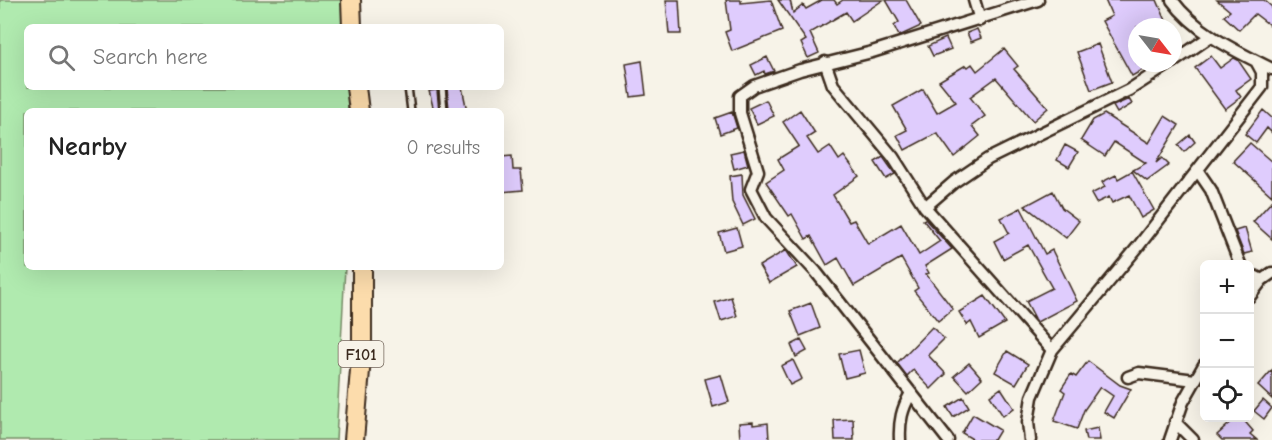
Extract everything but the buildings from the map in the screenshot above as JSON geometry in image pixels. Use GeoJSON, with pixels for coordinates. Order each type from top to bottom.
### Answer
{"type":"FeatureCollection","features":[{"type":"Feature","properties":{"kind":"main road"},"geometry":{"type":"LineString","coordinates":[[351,0],[352,24]]}},
{"type":"Feature","properties":{"kind":"main road"},"geometry":{"type":"LineString","coordinates":[[356,90],[359,108]]}},
{"type":"Feature","properties":{"kind":"main road","name":"F101"},"geometry":{"type":"LineString","coordinates":[[354,440],[362,347],[362,270]]}},
{"type":"Feature","properties":{"kind":"street"},"geometry":{"type":"LineString","coordinates":[[974,0],[980,20]]}},
{"type":"Feature","properties":{"kind":"street"},"geometry":{"type":"LineString","coordinates":[[948,440],[816,272],[766,218],[751,189],[758,171],[740,113],[740,96],[754,86],[825,62],[872,52],[1038,0]]}},
{"type":"Feature","properties":{"kind":"street"},"geometry":{"type":"LineString","coordinates":[[1172,0],[1192,22],[1211,36],[1272,69]]}},
{"type":"Feature","properties":{"kind":"street"},"geometry":{"type":"LineString","coordinates":[[1182,55],[1211,36]]}},
{"type":"Feature","properties":{"kind":"street"},"geometry":{"type":"LineString","coordinates":[[1030,440],[1028,422],[1032,397],[1052,350],[1198,171],[1262,87],[1262,72],[1256,61]]}},
{"type":"Feature","properties":{"kind":"street"},"geometry":{"type":"LineString","coordinates":[[825,62],[833,85],[893,157],[926,207],[1052,350]]}},
{"type":"Feature","properties":{"kind":"street"},"geometry":{"type":"LineString","coordinates":[[926,207],[954,182],[988,159],[1129,90],[1157,72]]}},
{"type":"Feature","properties":{"kind":"street"},"geometry":{"type":"LineString","coordinates":[[1198,171],[1211,190],[1238,260]]}},
{"type":"Feature","properties":{"kind":"street"},"geometry":{"type":"LineString","coordinates":[[1254,291],[1262,280],[1272,273]]}},
{"type":"Feature","properties":{"kind":"street"},"geometry":{"type":"LineString","coordinates":[[1254,276],[1262,280]]}},
{"type":"Feature","properties":{"kind":"street"},"geometry":{"type":"LineString","coordinates":[[1170,440],[1175,422],[1202,368]]}},
{"type":"Feature","properties":{"kind":"street"},"geometry":{"type":"LineString","coordinates":[[1128,377],[1139,373],[1195,380]]}},
{"type":"Feature","properties":{"kind":"street"},"geometry":{"type":"LineString","coordinates":[[900,440],[899,424],[903,408],[911,393]]}},
{"type":"Feature","properties":{"kind":"street"},"geometry":{"type":"LineString","coordinates":[[1175,422],[1193,440]]}},
{"type":"Feature","properties":{"kind":"lane"},"geometry":{"type":"LineString","coordinates":[[408,90],[411,108]]}},
{"type":"Feature","properties":{"kind":"lane"},"geometry":{"type":"LineString","coordinates":[[442,90],[444,108]]}},
{"type":"Feature","properties":{"kind":"green space"},"geometry":{"type":"Polygon","coordinates":[[[0,0],[346,0],[347,24],[24,24],[24,90],[348,90],[348,108],[24,108],[24,270],[345,270],[336,440],[0,440],[0,0]]]}}]}
